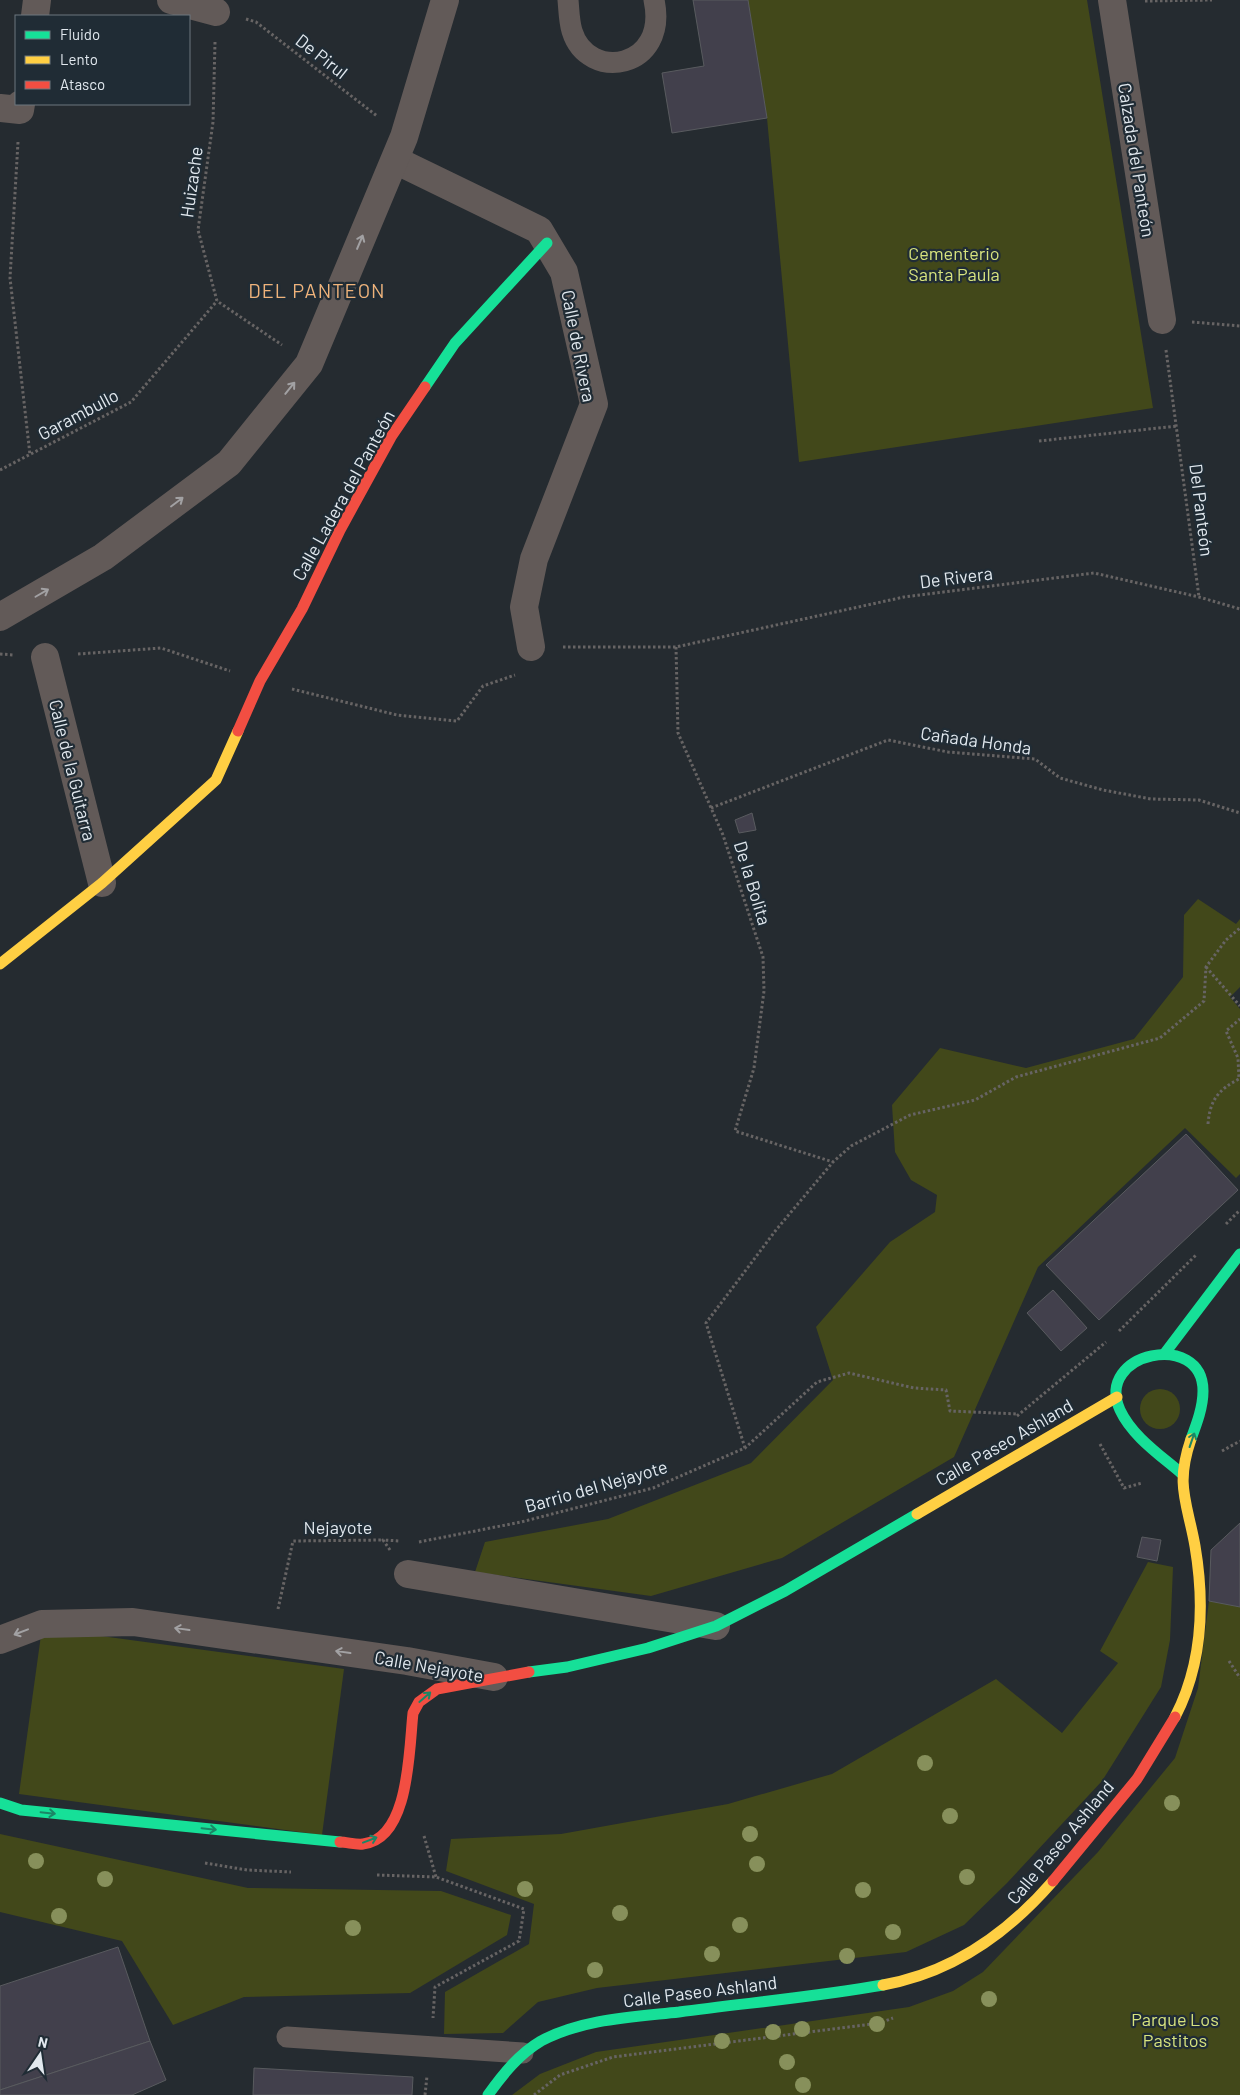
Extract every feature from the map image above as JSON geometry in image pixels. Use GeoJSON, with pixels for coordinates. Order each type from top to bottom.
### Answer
{"type":"FeatureCollection","features":[{"type":"Feature","properties":{"kind":"street"},"geometry":{"type":"LineString","coordinates":[[35,15],[37,0]]}},
{"type":"Feature","properties":{"kind":"street"},"geometry":{"type":"LineString","coordinates":[[171,0],[216,12]]}},
{"type":"Feature","properties":{"kind":"street"},"geometry":{"type":"LineString","coordinates":[[0,617],[103,557],[230,463],[309,364],[400,148],[445,0]]}},
{"type":"Feature","properties":{"kind":"street","name":"Calzada del Panteón"},"geometry":{"type":"LineString","coordinates":[[1112,1],[1162,320]]}},
{"type":"Feature","properties":{"kind":"street","name":"Calle de Rivera"},"geometry":{"type":"LineString","coordinates":[[400,148],[540,230],[564,272],[594,404],[534,559],[524,607],[531,647]]}},
{"type":"Feature","properties":{"kind":"street","name":"Calle Ladera del Panteón"},"geometry":{"type":"LineString","coordinates":[[0,964],[102,883],[216,780],[260,681],[302,609],[340,530],[391,437],[455,343],[547,243]]}},
{"type":"Feature","properties":{"kind":"street","name":"Calle de la Guitarra"},"geometry":{"type":"LineString","coordinates":[[45,657],[102,883]]}},
{"type":"Feature","properties":{"kind":"street"},"geometry":{"type":"LineString","coordinates":[[1181,1473],[1125,1422],[1119,1410],[1117,1397],[1119,1383],[1126,1370],[1136,1360],[1150,1354],[1165,1353],[1240,1254]]}},
{"type":"Feature","properties":{"kind":"street","name":"Calle Paseo Ashland"},"geometry":{"type":"LineString","coordinates":[[488,2095],[501,2075],[523,2054],[546,2039],[602,2021],[857,1989],[918,1978],[965,1957],[1010,1927],[1049,1887],[1142,1772],[1168,1732],[1190,1686],[1201,1634],[1201,1579],[1181,1473],[1203,1408],[1204,1392],[1200,1378],[1192,1365],[1179,1357],[1165,1353]]}},
{"type":"Feature","properties":{"kind":"street","name":"Calle Paseo Ashland"},"geometry":{"type":"LineString","coordinates":[[494,1677],[567,1667],[648,1648],[716,1626],[785,1591],[1117,1397]]}},
{"type":"Feature","properties":{"kind":"street"},"geometry":{"type":"LineString","coordinates":[[408,1574],[716,1626]]}},
{"type":"Feature","properties":{"kind":"street","name":"Calle Nejayote"},"geometry":{"type":"LineString","coordinates":[[0,1640],[42,1624],[133,1622],[407,1661],[494,1677]]}},
{"type":"Feature","properties":{"kind":"street","name":"Calle Nejayote"},"geometry":{"type":"LineString","coordinates":[[0,1803],[21,1810],[364,1844],[387,1831],[400,1809],[413,1713],[419,1702],[437,1689],[494,1677]]}},
{"type":"Feature","properties":{"kind":"lane"},"geometry":{"type":"LineString","coordinates":[[568,0],[572,32],[582,49],[602,61],[615,62],[627,60],[638,55],[652,40],[657,25],[654,0]]}},
{"type":"Feature","properties":{"kind":"lane"},"geometry":{"type":"LineString","coordinates":[[287,2037],[523,2054]]}},
{"type":"Feature","properties":{"kind":"path"},"geometry":{"type":"LineString","coordinates":[[1112,1],[1212,0]]}},
{"type":"Feature","properties":{"kind":"path","name":"De Pirul"},"geometry":{"type":"LineString","coordinates":[[216,12],[256,22],[400,148]]}},
{"type":"Feature","properties":{"kind":"path","name":"Huizache"},"geometry":{"type":"LineString","coordinates":[[216,12],[213,122],[198,230],[217,301]]}},
{"type":"Feature","properties":{"kind":"path"},"geometry":{"type":"LineString","coordinates":[[14,107],[10,278],[30,455]]}},
{"type":"Feature","properties":{"kind":"path"},"geometry":{"type":"LineString","coordinates":[[217,301],[309,364]]}},
{"type":"Feature","properties":{"kind":"path","name":"Garambullo"},"geometry":{"type":"LineString","coordinates":[[0,470],[131,402],[217,301]]}},
{"type":"Feature","properties":{"kind":"path"},"geometry":{"type":"LineString","coordinates":[[1162,320],[1240,326]]}},
{"type":"Feature","properties":{"kind":"path","name":"Del Panteón"},"geometry":{"type":"LineString","coordinates":[[1162,320],[1199,597]]}},
{"type":"Feature","properties":{"kind":"path"},"geometry":{"type":"LineString","coordinates":[[1040,441],[1177,426]]}},
{"type":"Feature","properties":{"kind":"path","name":"De Rivera"},"geometry":{"type":"LineString","coordinates":[[676,648],[904,597],[1094,573],[1199,597],[1240,609]]}},
{"type":"Feature","properties":{"kind":"path","name":"De la Bolita"},"geometry":{"type":"LineString","coordinates":[[676,648],[678,733],[723,835],[763,957],[764,991],[754,1068],[735,1131],[833,1162]]}},
{"type":"Feature","properties":{"kind":"path","name":"Cañada Honda"},"geometry":{"type":"LineString","coordinates":[[711,808],[888,740],[948,752],[1035,759],[1060,778],[1103,790],[1151,799],[1199,800],[1240,813]]}},
{"type":"Feature","properties":{"kind":"path"},"geometry":{"type":"LineString","coordinates":[[745,1448],[706,1323],[776,1230],[833,1162],[851,1146],[910,1115],[975,1100],[1016,1077],[1160,1038],[1204,1001],[1206,967],[1226,940],[1240,928]]}},
{"type":"Feature","properties":{"kind":"path"},"geometry":{"type":"LineString","coordinates":[[1206,967],[1240,1006]]}},
{"type":"Feature","properties":{"kind":"path"},"geometry":{"type":"LineString","coordinates":[[1208,1124],[1209,1108],[1222,1088],[1239,1079],[1238,1058],[1226,1031],[1240,1019]]}},
{"type":"Feature","properties":{"kind":"path"},"geometry":{"type":"LineString","coordinates":[[1220,1230],[1240,1210]]}},
{"type":"Feature","properties":{"kind":"path"},"geometry":{"type":"LineString","coordinates":[[1118,1332],[1200,1251]]}},
{"type":"Feature","properties":{"kind":"path"},"geometry":{"type":"LineString","coordinates":[[1012,1420],[1110,1338]]}},
{"type":"Feature","properties":{"kind":"path","name":"Barrio del Nejayote"},"geometry":{"type":"LineString","coordinates":[[417,1542],[521,1522],[653,1488],[745,1448],[817,1382],[848,1373],[914,1388],[946,1390],[950,1411],[1018,1414]]}},
{"type":"Feature","properties":{"kind":"path"},"geometry":{"type":"LineString","coordinates":[[1214,1455],[1240,1441]]}},
{"type":"Feature","properties":{"kind":"path"},"geometry":{"type":"LineString","coordinates":[[383,1540],[409,1542]]}},
{"type":"Feature","properties":{"kind":"path"},"geometry":{"type":"LineString","coordinates":[[383,1540],[408,1574]]}},
{"type":"Feature","properties":{"kind":"path","name":"Nejayote"},"geometry":{"type":"LineString","coordinates":[[277,1616],[293,1541],[383,1540]]}},
{"type":"Feature","properties":{"kind":"path"},"geometry":{"type":"LineString","coordinates":[[431,2047],[435,1988],[519,1941],[524,1910],[436,1877]]}},
{"type":"Feature","properties":{"kind":"path"},"geometry":{"type":"LineString","coordinates":[[534,2095],[560,2075],[613,2057],[880,2023],[898,2017]]}},
{"type":"Feature","properties":{"kind":"green space","name":"Cementerio Santa Paula"},"geometry":{"type":"Polygon","coordinates":[[[748,0],[1087,0],[1153,408],[799,462],[767,118],[748,0]]]}},
{"type":"Feature","properties":{"kind":"green space"},"geometry":{"type":"Polygon","coordinates":[[[1198,899],[1236,924],[1240,919],[1240,987],[1230,997],[1240,1009],[1240,1174],[1236,1178],[1185,1128],[1038,1267],[954,1457],[782,1558],[651,1596],[475,1572],[485,1542],[608,1519],[751,1463],[833,1380],[816,1327],[890,1242],[935,1212],[937,1195],[911,1180],[895,1152],[892,1105],[940,1048],[1026,1068],[1134,1039],[1183,977],[1184,915],[1198,899]]]}},
{"type":"Feature","properties":{"kind":"green space"},"geometry":{"type":"Polygon","coordinates":[[[1164,1389],[1171,1392],[1177,1398],[1180,1409],[1179,1417],[1171,1426],[1164,1429],[1156,1429],[1149,1426],[1141,1417],[1140,1405],[1143,1398],[1152,1390],[1164,1389]]]}},
{"type":"Feature","properties":{"kind":"green space"},"geometry":{"type":"Polygon","coordinates":[[[1148,1562],[1173,1567],[1170,1640],[1161,1687],[1102,1781],[1007,1883],[964,1925],[906,1952],[597,1988],[538,2002],[503,2033],[444,2034],[445,1992],[529,1944],[534,1904],[446,1871],[451,1839],[561,1834],[728,1804],[832,1774],[996,1679],[1062,1733],[1118,1663],[1100,1651],[1148,1562]]]}},
{"type":"Feature","properties":{"kind":"green space","name":"Parque Los Pastitos"},"geometry":{"type":"Polygon","coordinates":[[[1209,1601],[1240,1607],[1240,2095],[512,2095],[540,2074],[596,2052],[909,2007],[953,1991],[983,1972],[1098,1852],[1175,1758],[1198,1688],[1209,1601]]]}},
{"type":"Feature","properties":{"kind":"green space"},"geometry":{"type":"Polygon","coordinates":[[[42,1628],[344,1669],[322,1835],[19,1794],[42,1628]]]}},
{"type":"Feature","properties":{"kind":"green space"},"geometry":{"type":"Polygon","coordinates":[[[0,1834],[248,1888],[441,1891],[511,1915],[507,1935],[410,1993],[244,1997],[173,2025],[122,1941],[0,1912],[0,1834]]]}},
{"type":"Feature","properties":{"kind":"building"},"geometry":{"type":"Polygon","coordinates":[[[693,0],[748,0],[767,118],[672,133],[662,73],[704,66],[693,0]]]}},
{"type":"Feature","properties":{"kind":"building"},"geometry":{"type":"Polygon","coordinates":[[[752,813],[756,830],[739,833],[735,820],[752,813]]]}},
{"type":"Feature","properties":{"kind":"building"},"geometry":{"type":"Polygon","coordinates":[[[1186,1134],[1238,1190],[1099,1320],[1046,1265],[1186,1134]]]}},
{"type":"Feature","properties":{"kind":"building"},"geometry":{"type":"Polygon","coordinates":[[[1053,1290],[1087,1328],[1061,1351],[1027,1313],[1053,1290]]]}},
{"type":"Feature","properties":{"kind":"building"},"geometry":{"type":"Polygon","coordinates":[[[1240,1523],[1240,1607],[1209,1601],[1211,1550],[1240,1523]]]}},
{"type":"Feature","properties":{"kind":"building"},"geometry":{"type":"Polygon","coordinates":[[[1142,1537],[1161,1540],[1157,1561],[1137,1557],[1142,1537]]]}},
{"type":"Feature","properties":{"kind":"building"},"geometry":{"type":"Polygon","coordinates":[[[118,1947],[150,2041],[0,2090],[0,1986],[118,1947]]]}},
{"type":"Feature","properties":{"kind":"building"},"geometry":{"type":"Polygon","coordinates":[[[150,2041],[166,2080],[132,2095],[0,2095],[0,2090],[150,2041]]]}},
{"type":"Feature","properties":{"kind":"building"},"geometry":{"type":"Polygon","coordinates":[[[254,2068],[413,2077],[412,2095],[253,2095],[254,2068]]]}},
{"type":"Feature","properties":{"kind":"traffic: fast"},"geometry":{"type":"LineString","coordinates":[[425,387],[455,343],[547,243]]}},
{"type":"Feature","properties":{"kind":"traffic: fast"},"geometry":{"type":"LineString","coordinates":[[1165,1353],[1240,1254]]}},
{"type":"Feature","properties":{"kind":"traffic: fast"},"geometry":{"type":"LineString","coordinates":[[1181,1473],[1139,1437],[1120,1410],[1116,1390],[1122,1374],[1135,1362],[1152,1356],[1170,1355],[1186,1360],[1198,1372],[1203,1397],[1191,1439]]}},
{"type":"Feature","properties":{"kind":"traffic: fast"},"geometry":{"type":"LineString","coordinates":[[529,1672],[567,1667],[648,1648],[716,1626],[785,1591],[917,1514]]}},
{"type":"Feature","properties":{"kind":"traffic: fast"},"geometry":{"type":"LineString","coordinates":[[0,1803],[21,1810],[340,1842]]}},
{"type":"Feature","properties":{"kind":"traffic: fast"},"geometry":{"type":"LineString","coordinates":[[488,2095],[506,2072],[533,2046],[573,2028],[608,2020],[883,1985]]}},
{"type":"Feature","properties":{"kind":"traffic: slow"},"geometry":{"type":"LineString","coordinates":[[0,964],[102,883],[216,780],[238,731]]}},
{"type":"Feature","properties":{"kind":"traffic: slow"},"geometry":{"type":"LineString","coordinates":[[917,1514],[1117,1397]]}},
{"type":"Feature","properties":{"kind":"traffic: slow"},"geometry":{"type":"LineString","coordinates":[[1175,1717],[1191,1676],[1199,1633],[1200,1590],[1198,1568],[1183,1482],[1186,1455],[1191,1439]]}},
{"type":"Feature","properties":{"kind":"traffic: slow"},"geometry":{"type":"LineString","coordinates":[[883,1985],[932,1971],[955,1961],[977,1948],[1017,1918],[1053,1881]]}},
{"type":"Feature","properties":{"kind":"traffic: jam"},"geometry":{"type":"LineString","coordinates":[[238,731],[260,681],[302,609],[340,530],[391,437],[425,387]]}},
{"type":"Feature","properties":{"kind":"traffic: jam"},"geometry":{"type":"LineString","coordinates":[[340,1842],[363,1844],[378,1838],[390,1826],[398,1810],[404,1790],[408,1769],[413,1713],[419,1702],[437,1689],[529,1672]]}},
{"type":"Feature","properties":{"kind":"traffic: jam"},"geometry":{"type":"LineString","coordinates":[[1053,1881],[1137,1779],[1175,1717]]}},
{"type":"Feature","properties":{"kind":"district","name":"DEL PANTEON"},"geometry":{"type":"Point","coordinates":[317,290]}}]}
